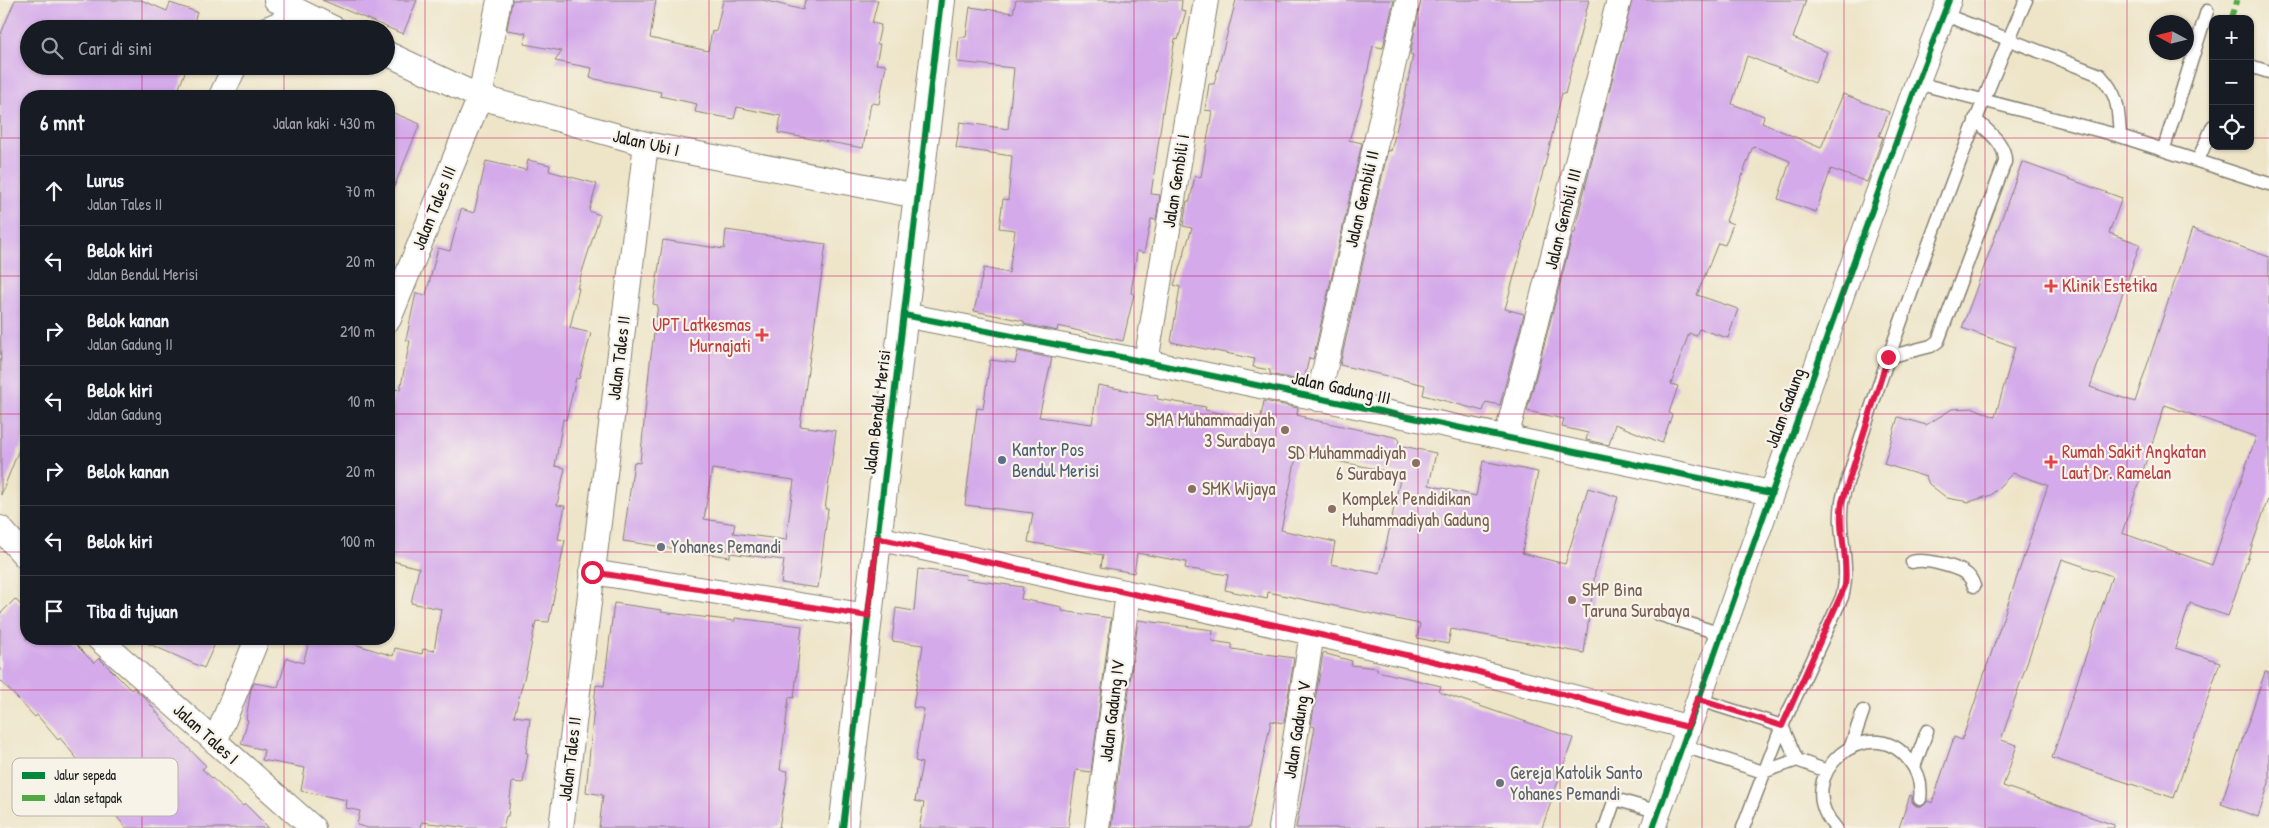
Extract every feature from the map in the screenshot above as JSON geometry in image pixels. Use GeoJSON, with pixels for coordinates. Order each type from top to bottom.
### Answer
{"type":"FeatureCollection","features":[{"type":"Feature","properties":{"kind":"street"},"geometry":{"type":"LineString","coordinates":[[276,0],[316,20]]}},
{"type":"Feature","properties":{"kind":"street","name":"Jalan Tales III"},"geometry":{"type":"LineString","coordinates":[[395,304],[480,97],[499,0]]}},
{"type":"Feature","properties":{"kind":"street","name":"Jalan Bendul Merisi"},"geometry":{"type":"LineString","coordinates":[[843,828],[941,0]]}},
{"type":"Feature","properties":{"kind":"street","name":"Jalan Gembili I"},"geometry":{"type":"LineString","coordinates":[[1146,362],[1206,0]]}},
{"type":"Feature","properties":{"kind":"street","name":"Jalan Gembili II"},"geometry":{"type":"LineString","coordinates":[[1318,398],[1408,0]]}},
{"type":"Feature","properties":{"kind":"street","name":"Jalan Gembili III"},"geometry":{"type":"LineString","coordinates":[[1506,438],[1619,0]]}},
{"type":"Feature","properties":{"kind":"street","name":"Jalan Gadung"},"geometry":{"type":"LineString","coordinates":[[1656,820],[1697,699],[1917,83],[1946,7]]}},
{"type":"Feature","properties":{"kind":"street"},"geometry":{"type":"LineString","coordinates":[[288,20],[303,14]]}},
{"type":"Feature","properties":{"kind":"street","name":"Jalan Ubi I"},"geometry":{"type":"LineString","coordinates":[[395,57],[480,97],[646,144],[917,196]]}},
{"type":"Feature","properties":{"kind":"street"},"geometry":{"type":"LineString","coordinates":[[224,90],[231,75]]}},
{"type":"Feature","properties":{"kind":"street","name":"Jalan Tales II"},"geometry":{"type":"LineString","coordinates":[[561,828],[646,144]]}},
{"type":"Feature","properties":{"kind":"street","name":"Jalan Gadung III"},"geometry":{"type":"LineString","coordinates":[[904,316],[1146,362],[1771,494]]}},
{"type":"Feature","properties":{"kind":"street"},"geometry":{"type":"LineString","coordinates":[[0,528],[20,550]]}},
{"type":"Feature","properties":{"kind":"street"},"geometry":{"type":"LineString","coordinates":[[877,538],[1312,633],[1475,671],[1684,736]]}},
{"type":"Feature","properties":{"kind":"street"},"geometry":{"type":"LineString","coordinates":[[592,572],[868,616]]}},
{"type":"Feature","properties":{"kind":"street","name":"Jalan Gadung IV"},"geometry":{"type":"LineString","coordinates":[[1097,828],[1128,593]]}},
{"type":"Feature","properties":{"kind":"street","name":"Jalan Gadung V"},"geometry":{"type":"LineString","coordinates":[[1282,828],[1312,633]]}},
{"type":"Feature","properties":{"kind":"street","name":"Jalan Tales I"},"geometry":{"type":"LineString","coordinates":[[106,645],[313,828]]}},
{"type":"Feature","properties":{"kind":"street"},"geometry":{"type":"LineString","coordinates":[[215,742],[255,645]]}},
{"type":"Feature","properties":{"kind":"lane"},"geometry":{"type":"LineString","coordinates":[[1743,828],[1782,726],[1845,586],[1846,572],[1840,522],[1842,502],[1888,357],[1975,119],[2026,0]]}},
{"type":"Feature","properties":{"kind":"lane"},"geometry":{"type":"LineString","coordinates":[[1946,7],[2009,39],[2100,75],[2113,89],[2118,110],[2120,136]]}},
{"type":"Feature","properties":{"kind":"lane"},"geometry":{"type":"LineString","coordinates":[[2164,148],[2207,11]]}},
{"type":"Feature","properties":{"kind":"lane"},"geometry":{"type":"LineString","coordinates":[[2254,67],[2269,72]]}},
{"type":"Feature","properties":{"kind":"lane"},"geometry":{"type":"LineString","coordinates":[[1917,83],[2164,148],[2269,184]]}},
{"type":"Feature","properties":{"kind":"lane"},"geometry":{"type":"LineString","coordinates":[[1888,357],[1931,346],[1938,341],[2005,162],[2006,156],[2001,144],[1975,119]]}},
{"type":"Feature","properties":{"kind":"lane"},"geometry":{"type":"LineString","coordinates":[[2198,160],[2209,135]]}},
{"type":"Feature","properties":{"kind":"lane"},"geometry":{"type":"LineString","coordinates":[[1912,562],[1921,559],[1964,572],[1971,578],[1974,586]]}},
{"type":"Feature","properties":{"kind":"lane"},"geometry":{"type":"LineString","coordinates":[[1658,614],[1721,634]]}},
{"type":"Feature","properties":{"kind":"lane"},"geometry":{"type":"LineString","coordinates":[[1697,699],[1782,726],[1797,760]]}},
{"type":"Feature","properties":{"kind":"lane"},"geometry":{"type":"LineString","coordinates":[[1851,746],[1863,711]]}},
{"type":"Feature","properties":{"kind":"lane"},"geometry":{"type":"LineString","coordinates":[[1914,767],[1927,731]]}},
{"type":"Feature","properties":{"kind":"lane"},"geometry":{"type":"LineString","coordinates":[[1684,736],[1763,772],[1797,760],[1826,771]]}},
{"type":"Feature","properties":{"kind":"lane"},"geometry":{"type":"LineString","coordinates":[[1836,828],[1824,809],[1821,794],[1823,778],[1839,754],[1851,746],[1865,743],[1880,743],[1893,748],[1905,756],[1914,767],[1919,779],[1920,799]]}},
{"type":"Feature","properties":{"kind":"lane"},"geometry":{"type":"LineString","coordinates":[[1605,828],[1615,799],[1656,820]]}},
{"type":"Feature","properties":{"kind":"building"},"geometry":{"type":"Polygon","coordinates":[[[15,0],[141,0],[167,11],[170,3],[197,12],[195,20],[20,20],[20,75],[184,75],[178,90],[20,90],[20,447],[1,495],[0,36],[15,0]]]}},
{"type":"Feature","properties":{"kind":"building"},"geometry":{"type":"Polygon","coordinates":[[[322,0],[417,0],[403,34],[395,31],[395,20],[370,20],[322,0]]]}},
{"type":"Feature","properties":{"kind":"building"},"geometry":{"type":"Polygon","coordinates":[[[512,0],[656,0],[650,38],[708,51],[712,31],[716,32],[723,0],[763,0],[803,10],[805,0],[878,0],[872,23],[881,25],[877,44],[880,44],[876,64],[886,65],[879,104],[871,103],[863,148],[778,133],[781,116],[737,107],[734,119],[695,112],[697,104],[660,96],[661,92],[590,78],[592,68],[555,61],[562,51],[524,44],[526,33],[507,30],[512,0]]]}},
{"type":"Feature","properties":{"kind":"building"},"geometry":{"type":"Polygon","coordinates":[[[1016,0],[1182,0],[1181,10],[1186,11],[1178,40],[1175,39],[1151,194],[1160,195],[1156,220],[1151,219],[1144,253],[1137,251],[1131,293],[1134,294],[1123,341],[1058,326],[1057,331],[1024,324],[1024,321],[974,311],[984,268],[1009,273],[1015,230],[999,228],[1003,199],[1008,200],[1012,156],[956,148],[960,122],[1008,129],[1014,68],[957,62],[959,37],[966,37],[970,7],[1013,13],[1016,0]]]}},
{"type":"Feature","properties":{"kind":"building"},"geometry":{"type":"Polygon","coordinates":[[[1236,0],[1394,0],[1383,48],[1373,46],[1361,103],[1349,140],[1362,143],[1313,359],[1309,358],[1304,381],[1270,374],[1270,370],[1253,367],[1255,359],[1171,342],[1180,287],[1174,285],[1192,228],[1183,226],[1187,201],[1190,201],[1195,176],[1201,177],[1212,111],[1205,110],[1209,84],[1214,84],[1236,0]]]}},
{"type":"Feature","properties":{"kind":"building"},"geometry":{"type":"Polygon","coordinates":[[[1421,0],[1589,0],[1565,94],[1562,93],[1546,161],[1505,309],[1524,314],[1500,405],[1486,402],[1483,411],[1423,395],[1425,385],[1340,365],[1388,150],[1391,151],[1406,91],[1413,55],[1410,54],[1421,0]]]}},
{"type":"Feature","properties":{"kind":"building"},"geometry":{"type":"Polygon","coordinates":[[[1632,0],[1806,0],[1793,38],[1827,52],[1815,83],[1747,56],[1732,104],[1764,116],[1762,123],[1821,148],[1843,94],[1889,112],[1879,136],[1883,137],[1867,182],[1831,169],[1816,212],[1778,199],[1790,161],[1753,146],[1726,221],[1733,224],[1725,245],[1718,243],[1697,295],[1738,309],[1728,338],[1699,329],[1696,336],[1689,333],[1671,384],[1678,386],[1669,413],[1672,415],[1662,443],[1615,424],[1609,445],[1586,440],[1588,433],[1562,427],[1564,419],[1527,411],[1573,233],[1575,233],[1632,0]]]}},
{"type":"Feature","properties":{"kind":"building"},"geometry":{"type":"Polygon","coordinates":[[[395,114],[420,124],[395,184],[395,114]]]}},
{"type":"Feature","properties":{"kind":"building"},"geometry":{"type":"Polygon","coordinates":[[[528,160],[550,165],[549,171],[597,184],[589,211],[600,215],[577,288],[579,288],[570,328],[591,333],[579,379],[576,378],[566,420],[563,419],[555,466],[565,468],[557,505],[565,506],[558,539],[565,540],[549,622],[536,621],[526,671],[514,716],[530,718],[526,753],[528,753],[523,783],[512,782],[508,816],[506,816],[503,828],[468,828],[422,822],[421,828],[368,828],[357,825],[360,811],[346,808],[347,800],[301,791],[305,768],[262,760],[264,750],[241,744],[248,720],[246,719],[251,689],[254,683],[278,687],[287,658],[303,663],[308,645],[357,645],[393,656],[395,648],[422,654],[423,649],[434,651],[441,609],[411,603],[419,568],[395,562],[395,389],[400,390],[410,341],[406,340],[416,293],[426,295],[438,248],[450,251],[461,209],[474,213],[486,161],[526,170],[528,160]]]}},
{"type":"Feature","properties":{"kind":"building"},"geometry":{"type":"Polygon","coordinates":[[[2022,162],[2122,198],[2109,233],[2140,244],[2090,387],[2135,402],[2192,229],[2269,257],[2269,496],[2228,616],[2190,603],[2175,648],[2220,662],[2174,798],[2052,758],[2112,576],[2062,559],[2001,740],[2017,745],[2003,786],[2114,825],[2114,828],[1899,828],[1910,795],[1912,796],[1912,802],[1916,806],[1923,806],[1928,801],[1932,803],[1954,737],[1962,740],[2048,485],[2013,473],[1991,495],[1969,502],[1947,498],[1929,484],[1926,477],[1884,464],[1898,417],[1926,425],[1952,409],[1974,408],[1995,417],[2015,347],[1962,328],[2022,162]],[[2165,405],[2122,533],[2212,565],[2256,437],[2165,405]]]}},
{"type":"Feature","properties":{"kind":"building"},"geometry":{"type":"Polygon","coordinates":[[[726,230],[826,244],[800,426],[836,431],[825,509],[828,509],[818,588],[781,583],[784,560],[730,553],[730,557],[623,541],[634,462],[640,463],[658,305],[653,304],[663,240],[724,249],[726,230]],[[712,469],[704,519],[735,524],[733,533],[786,540],[794,480],[712,469]]]}},
{"type":"Feature","properties":{"kind":"building"},"geometry":{"type":"Polygon","coordinates":[[[1018,351],[1052,358],[1039,417],[1092,424],[1098,385],[1158,396],[1157,399],[1206,407],[1205,410],[1260,422],[1264,401],[1298,408],[1297,415],[1304,418],[1399,438],[1398,445],[1436,453],[1429,485],[1476,496],[1483,461],[1538,472],[1522,553],[1565,564],[1588,488],[1618,497],[1595,573],[1584,653],[1451,629],[1448,644],[1417,638],[1420,624],[1268,592],[1267,599],[1225,590],[1228,575],[1185,568],[1186,562],[1137,553],[1134,573],[1101,567],[1103,555],[1028,542],[1033,513],[965,505],[977,408],[983,409],[990,360],[1015,363],[1018,351]],[[1297,453],[1281,530],[1335,542],[1331,564],[1380,574],[1401,474],[1297,453]]]}},
{"type":"Feature","properties":{"kind":"building"},"geometry":{"type":"Polygon","coordinates":[[[918,569],[966,575],[965,579],[1023,587],[1021,599],[1062,607],[1062,611],[1111,618],[1091,772],[1076,770],[1068,828],[919,828],[924,803],[915,801],[922,763],[915,761],[924,709],[913,707],[923,645],[892,641],[896,608],[914,611],[918,569]]]}},
{"type":"Feature","properties":{"kind":"building"},"geometry":{"type":"Polygon","coordinates":[[[15,599],[20,604],[20,645],[76,645],[94,663],[99,658],[131,690],[134,688],[146,699],[171,730],[206,766],[202,769],[243,806],[245,804],[269,828],[126,828],[116,816],[178,816],[178,758],[76,758],[60,738],[58,740],[37,715],[35,717],[0,680],[0,614],[15,599]]]}},
{"type":"Feature","properties":{"kind":"building"},"geometry":{"type":"Polygon","coordinates":[[[614,603],[662,610],[661,612],[735,621],[735,618],[802,626],[794,698],[789,697],[780,770],[788,771],[779,828],[599,828],[603,795],[586,792],[596,685],[604,686],[614,603]]]}},
{"type":"Feature","properties":{"kind":"building"},"geometry":{"type":"Polygon","coordinates":[[[1138,620],[1213,630],[1212,641],[1232,644],[1232,649],[1294,658],[1284,723],[1271,721],[1249,828],[1111,828],[1138,620]]]}},
{"type":"Feature","properties":{"kind":"building"},"geometry":{"type":"Polygon","coordinates":[[[152,645],[214,645],[204,668],[152,645]]]}},
{"type":"Feature","properties":{"kind":"building"},"geometry":{"type":"Polygon","coordinates":[[[1323,653],[1352,661],[1351,665],[1377,668],[1377,671],[1441,686],[1439,692],[1573,738],[1542,828],[1296,828],[1315,727],[1311,726],[1323,653]]]}},
{"type":"Feature","properties":{"kind":"building"},"geometry":{"type":"Polygon","coordinates":[[[2265,672],[2269,673],[2269,783],[2258,817],[2221,804],[2265,672]]]}},
{"type":"Feature","properties":{"kind":"marked path"},"geometry":{"type":"LineString","coordinates":[[2232,15],[2237,0]]}},
{"type":"Feature","properties":{"kind":"cycle path"},"geometry":{"type":"LineString","coordinates":[[843,828],[941,0]]}},
{"type":"Feature","properties":{"kind":"cycle path"},"geometry":{"type":"LineString","coordinates":[[1653,828],[1917,83],[1949,0]]}},
{"type":"Feature","properties":{"kind":"cycle path"},"geometry":{"type":"LineString","coordinates":[[904,315],[1146,362],[1771,493]]}},
{"type":"Feature","properties":{"kind":"place","name":"Klinik Estetika"},"geometry":{"type":"Point","coordinates":[2051,286]}},
{"type":"Feature","properties":{"kind":"place","name":"UPT Latkesmas Murnajati"},"geometry":{"type":"Point","coordinates":[762,335]}},
{"type":"Feature","properties":{"kind":"place","name":"SMA Muhammadiyah 3 Surabaya"},"geometry":{"type":"Point","coordinates":[1285,430]}},
{"type":"Feature","properties":{"kind":"place","name":"Kantor Pos Bendul Merisi"},"geometry":{"type":"Point","coordinates":[1002,460]}},
{"type":"Feature","properties":{"kind":"place","name":"Rumah Sakit Angkatan Laut Dr. Ramelan"},"geometry":{"type":"Point","coordinates":[2051,462]}},
{"type":"Feature","properties":{"kind":"place","name":"SD Muhammadiyah 6 Surabaya"},"geometry":{"type":"Point","coordinates":[1416,463]}},
{"type":"Feature","properties":{"kind":"place","name":"SMK Wijaya"},"geometry":{"type":"Point","coordinates":[1192,489]}},
{"type":"Feature","properties":{"kind":"place","name":"Komplek Pendidikan Muhammadiyah Gadung"},"geometry":{"type":"Point","coordinates":[1332,509]}},
{"type":"Feature","properties":{"kind":"place","name":"Yohanes Pemandi"},"geometry":{"type":"Point","coordinates":[661,547]}},
{"type":"Feature","properties":{"kind":"place","name":"SMP Bina Taruna Surabaya"},"geometry":{"type":"Point","coordinates":[1572,600]}},
{"type":"Feature","properties":{"kind":"place","name":"Gereja Katolik Santo Yohanes Pemandi"},"geometry":{"type":"Point","coordinates":[1500,783]}},
{"type":"Feature","properties":{"kind":"route"},"geometry":{"type":"LineString","coordinates":[[592,572],[868,616],[877,538],[1312,633],[1475,671],[1687,727],[1697,699],[1782,726],[1842,597],[1846,572],[1840,511],[1844,492],[1888,357]]}}]}
